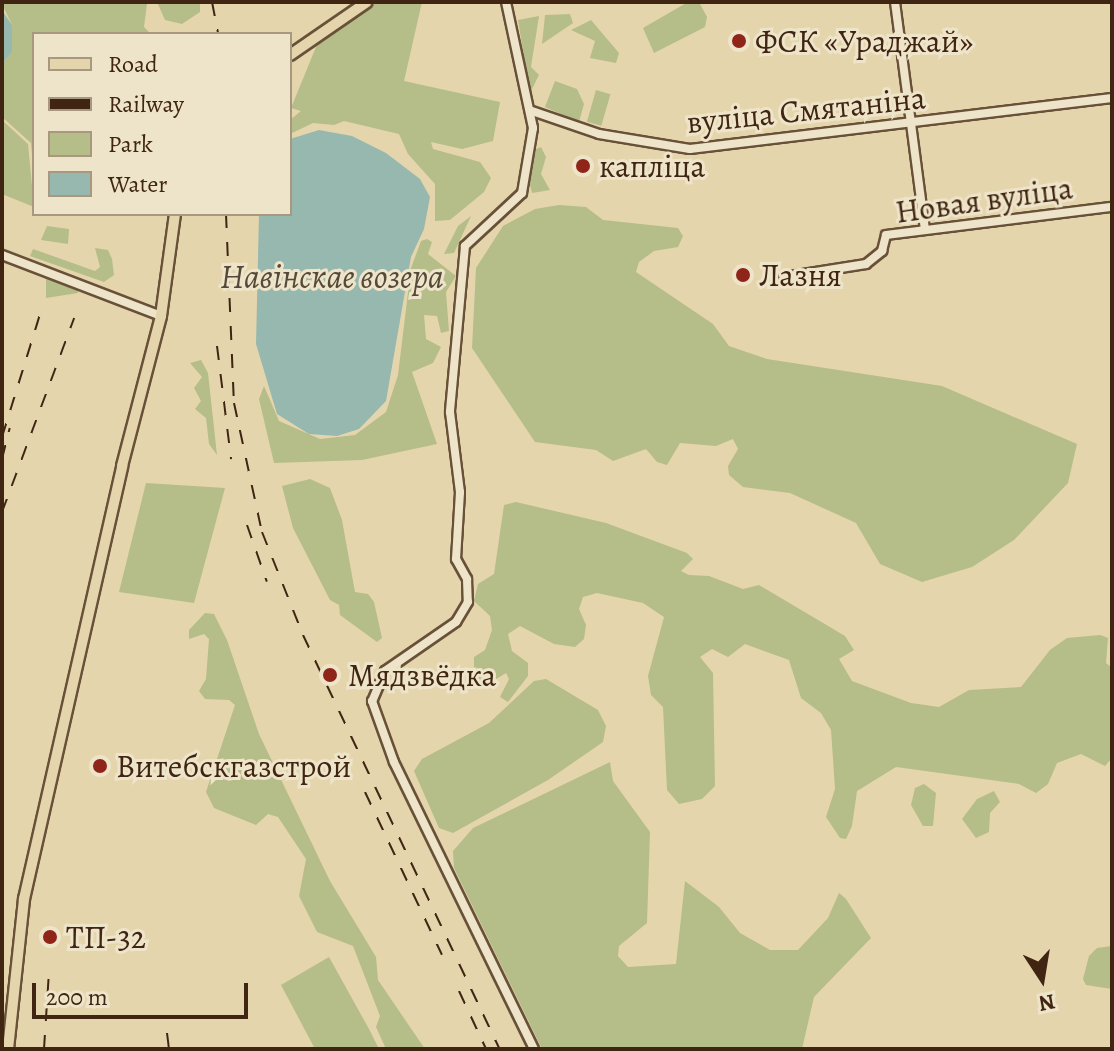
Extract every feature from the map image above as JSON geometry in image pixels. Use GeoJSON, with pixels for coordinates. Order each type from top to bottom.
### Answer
{"type":"FeatureCollection","features":[{"type":"Feature","properties":{"kind":"main road"},"geometry":{"type":"LineString","coordinates":[[292,54],[367,2]]}},
{"type":"Feature","properties":{"kind":"main road"},"geometry":{"type":"LineString","coordinates":[[8,1049],[21,919],[161,316],[175,216]]}},
{"type":"Feature","properties":{"kind":"street"},"geometry":{"type":"LineString","coordinates":[[506,2],[522,89],[532,111],[532,142],[522,193],[465,246],[450,412],[460,492],[456,559],[467,579],[468,602],[456,622],[385,671],[372,701],[394,762],[534,1049]]}},
{"type":"Feature","properties":{"kind":"street"},"geometry":{"type":"LineString","coordinates":[[895,2],[908,125],[925,229]]}},
{"type":"Feature","properties":{"kind":"street","name":"вуліца Смятаніна"},"geometry":{"type":"LineString","coordinates":[[532,111],[599,134],[690,149],[1112,98]]}},
{"type":"Feature","properties":{"kind":"street","name":"Новая вуліца"},"geometry":{"type":"LineString","coordinates":[[784,277],[851,269],[875,259],[886,235],[1112,207]]}},
{"type":"Feature","properties":{"kind":"street"},"geometry":{"type":"LineString","coordinates":[[2,255],[161,316]]}},
{"type":"Feature","properties":{"kind":"green space"},"geometry":{"type":"Polygon","coordinates":[[[157,2],[200,2],[200,12],[182,24],[165,20],[157,2]]]}},
{"type":"Feature","properties":{"kind":"green space"},"geometry":{"type":"Polygon","coordinates":[[[378,2],[422,2],[404,81],[500,102],[493,141],[462,149],[431,142],[433,149],[480,162],[491,178],[484,192],[450,220],[435,221],[435,184],[408,154],[399,134],[344,121],[334,125],[313,123],[292,133],[292,118],[301,111],[292,106],[318,42],[378,2]]]}},
{"type":"Feature","properties":{"kind":"green space"},"geometry":{"type":"Polygon","coordinates":[[[688,2],[699,2],[707,17],[705,27],[654,53],[643,28],[688,2]]]}},
{"type":"Feature","properties":{"kind":"green space"},"geometry":{"type":"Polygon","coordinates":[[[2,4],[147,4],[144,27],[149,32],[32,32],[32,154],[31,143],[2,117],[2,64],[12,52],[12,25],[2,4]]]}},
{"type":"Feature","properties":{"kind":"green space"},"geometry":{"type":"Polygon","coordinates":[[[570,14],[573,23],[542,44],[545,15],[570,14]]]}},
{"type":"Feature","properties":{"kind":"green space"},"geometry":{"type":"Polygon","coordinates":[[[539,16],[531,67],[539,75],[530,93],[518,20],[539,16]]]}},
{"type":"Feature","properties":{"kind":"green space"},"geometry":{"type":"Polygon","coordinates":[[[591,20],[619,53],[616,63],[590,58],[595,41],[571,30],[591,20]]]}},
{"type":"Feature","properties":{"kind":"green space"},"geometry":{"type":"Polygon","coordinates":[[[555,81],[577,89],[584,104],[579,122],[545,107],[555,81]]]}},
{"type":"Feature","properties":{"kind":"green space"},"geometry":{"type":"Polygon","coordinates":[[[596,90],[610,94],[601,126],[587,122],[596,90]]]}},
{"type":"Feature","properties":{"kind":"green space"},"geometry":{"type":"Polygon","coordinates":[[[2,120],[28,144],[32,206],[2,194],[2,120]]]}},
{"type":"Feature","properties":{"kind":"green space"},"geometry":{"type":"Polygon","coordinates":[[[541,147],[546,157],[541,174],[550,190],[532,193],[528,177],[536,149],[541,147]]]}},
{"type":"Feature","properties":{"kind":"green space"},"geometry":{"type":"Polygon","coordinates":[[[559,205],[586,207],[603,220],[678,228],[683,236],[678,247],[654,251],[639,262],[636,272],[713,324],[729,346],[767,359],[942,386],[1077,444],[1068,483],[1014,540],[972,567],[922,582],[880,564],[856,523],[790,493],[743,487],[729,475],[728,466],[738,449],[733,439],[716,446],[680,443],[667,465],[657,462],[646,449],[613,461],[596,450],[535,442],[472,348],[476,268],[503,226],[535,209],[559,205]]]}},
{"type":"Feature","properties":{"kind":"green space"},"geometry":{"type":"Polygon","coordinates":[[[471,216],[454,253],[444,254],[458,226],[471,216]]]}},
{"type":"Feature","properties":{"kind":"green space"},"geometry":{"type":"Polygon","coordinates":[[[47,226],[69,229],[68,244],[41,240],[47,226]]]}},
{"type":"Feature","properties":{"kind":"green space"},"geometry":{"type":"Polygon","coordinates":[[[427,239],[432,242],[428,254],[456,276],[446,292],[449,331],[441,333],[437,316],[424,315],[426,339],[441,347],[433,363],[412,372],[437,444],[362,460],[274,463],[259,399],[264,386],[279,421],[320,439],[355,435],[386,412],[398,375],[411,268],[421,241],[427,239]]]}},
{"type":"Feature","properties":{"kind":"green space"},"geometry":{"type":"Polygon","coordinates":[[[95,248],[108,250],[112,259],[114,275],[104,282],[30,256],[33,249],[95,271],[100,267],[95,248]]]}},
{"type":"Feature","properties":{"kind":"green space"},"geometry":{"type":"Polygon","coordinates":[[[46,278],[77,286],[78,293],[46,298],[46,278]]]}},
{"type":"Feature","properties":{"kind":"green space"},"geometry":{"type":"Polygon","coordinates":[[[201,360],[208,373],[217,455],[209,444],[206,418],[195,409],[201,401],[194,388],[202,377],[190,363],[201,360]]]}},
{"type":"Feature","properties":{"kind":"green space"},"geometry":{"type":"Polygon","coordinates":[[[310,479],[330,488],[342,520],[355,592],[368,594],[374,602],[382,638],[377,642],[340,615],[339,605],[330,600],[293,528],[282,486],[310,479]]]}},
{"type":"Feature","properties":{"kind":"green space"},"geometry":{"type":"Polygon","coordinates":[[[146,483],[225,488],[194,603],[119,592],[146,483]]]}},
{"type":"Feature","properties":{"kind":"green space"},"geometry":{"type":"Polygon","coordinates":[[[516,502],[606,523],[687,553],[693,559],[681,571],[689,575],[709,576],[743,589],[759,585],[845,636],[854,650],[839,659],[852,681],[911,703],[939,707],[969,690],[1021,687],[1050,650],[1067,638],[1100,635],[1108,638],[1106,663],[1112,668],[1112,758],[1105,766],[1081,754],[1057,763],[1048,784],[1036,793],[1019,784],[896,767],[857,791],[852,826],[846,839],[840,838],[826,817],[835,789],[831,730],[821,713],[801,698],[789,660],[745,644],[728,657],[712,649],[700,657],[713,673],[715,786],[702,799],[679,804],[667,790],[663,707],[651,695],[648,676],[664,617],[643,603],[597,593],[583,597],[579,609],[586,625],[584,639],[575,647],[554,644],[520,626],[508,634],[512,651],[528,663],[528,676],[508,702],[500,697],[509,679],[506,673],[488,684],[474,680],[474,657],[485,650],[492,630],[490,616],[474,601],[478,584],[494,574],[504,505],[516,502]]]}},
{"type":"Feature","properties":{"kind":"green space"},"geometry":{"type":"Polygon","coordinates":[[[205,613],[214,614],[227,640],[259,734],[330,881],[376,957],[378,980],[425,1049],[386,1049],[376,1027],[380,1016],[353,946],[317,932],[299,896],[306,859],[278,817],[268,814],[256,825],[214,808],[206,792],[235,705],[229,700],[205,699],[199,691],[206,679],[209,639],[204,634],[189,639],[189,630],[205,613]]]}},
{"type":"Feature","properties":{"kind":"green space"},"geometry":{"type":"Polygon","coordinates":[[[546,679],[598,710],[606,726],[603,742],[548,780],[453,833],[439,828],[414,771],[422,759],[489,723],[534,681],[546,679]]]}},
{"type":"Feature","properties":{"kind":"green space"},"geometry":{"type":"Polygon","coordinates":[[[610,762],[613,781],[650,832],[647,923],[619,946],[618,956],[628,967],[676,964],[685,881],[719,907],[740,933],[770,950],[798,950],[828,918],[839,893],[846,899],[871,938],[814,997],[802,1049],[542,1049],[454,868],[453,851],[473,828],[610,762]]]}},
{"type":"Feature","properties":{"kind":"green space"},"geometry":{"type":"Polygon","coordinates":[[[924,784],[936,793],[933,826],[923,826],[911,805],[915,788],[924,784]]]}},
{"type":"Feature","properties":{"kind":"green space"},"geometry":{"type":"Polygon","coordinates":[[[994,791],[1000,802],[990,813],[989,832],[976,838],[962,819],[977,799],[994,791]]]}},
{"type":"Feature","properties":{"kind":"green space"},"geometry":{"type":"Polygon","coordinates":[[[1112,946],[1112,989],[1086,985],[1083,979],[1089,956],[1097,948],[1112,946]]]}},
{"type":"Feature","properties":{"kind":"green space"},"geometry":{"type":"Polygon","coordinates":[[[329,957],[379,1049],[315,1049],[281,985],[329,957]]]}},
{"type":"Feature","properties":{"kind":"water"},"geometry":{"type":"Polygon","coordinates":[[[2,10],[12,25],[12,52],[2,64],[2,10]]]}},
{"type":"Feature","properties":{"kind":"water","name":"Навінскае возера"},"geometry":{"type":"Polygon","coordinates":[[[319,130],[352,136],[386,153],[420,179],[430,197],[424,229],[411,257],[386,401],[359,429],[337,436],[309,434],[277,414],[256,344],[259,216],[292,216],[292,138],[319,130]]]}},
{"type":"Feature","properties":{"kind":"railway"},"geometry":{"type":"LineString","coordinates":[[212,2],[218,32]]}},
{"type":"Feature","properties":{"kind":"railway"},"geometry":{"type":"LineString","coordinates":[[226,216],[234,403],[262,532],[303,635],[500,1049]]}},
{"type":"Feature","properties":{"kind":"railway"},"geometry":{"type":"LineString","coordinates":[[2,437],[41,311]]}},
{"type":"Feature","properties":{"kind":"railway"},"geometry":{"type":"LineString","coordinates":[[2,512],[74,318]]}},
{"type":"Feature","properties":{"kind":"railway"},"geometry":{"type":"LineString","coordinates":[[217,346],[231,459]]}},
{"type":"Feature","properties":{"kind":"railway"},"geometry":{"type":"LineString","coordinates":[[2,459],[10,428]]}},
{"type":"Feature","properties":{"kind":"railway"},"geometry":{"type":"LineString","coordinates":[[247,525],[267,582]]}},
{"type":"Feature","properties":{"kind":"railway"},"geometry":{"type":"LineString","coordinates":[[365,792],[442,955]]}},
{"type":"Feature","properties":{"kind":"railway"},"geometry":{"type":"LineString","coordinates":[[44,1049],[49,972]]}},
{"type":"Feature","properties":{"kind":"railway"},"geometry":{"type":"LineString","coordinates":[[459,991],[486,1049]]}},
{"type":"Feature","properties":{"kind":"railway"},"geometry":{"type":"LineString","coordinates":[[167,1033],[169,1049]]}},
{"type":"Feature","properties":{"kind":"place","name":"ФСК «Ураджай»"},"geometry":{"type":"Point","coordinates":[739,41]}},
{"type":"Feature","properties":{"kind":"place","name":"капліца"},"geometry":{"type":"Point","coordinates":[583,166]}},
{"type":"Feature","properties":{"kind":"place","name":"Лазня"},"geometry":{"type":"Point","coordinates":[743,275]}},
{"type":"Feature","properties":{"kind":"place","name":"Мядзвёдка"},"geometry":{"type":"Point","coordinates":[330,675]}},
{"type":"Feature","properties":{"kind":"place","name":"Витебскгазстрой"},"geometry":{"type":"Point","coordinates":[100,766]}},
{"type":"Feature","properties":{"kind":"place","name":"ТП-32"},"geometry":{"type":"Point","coordinates":[50,937]}}]}
